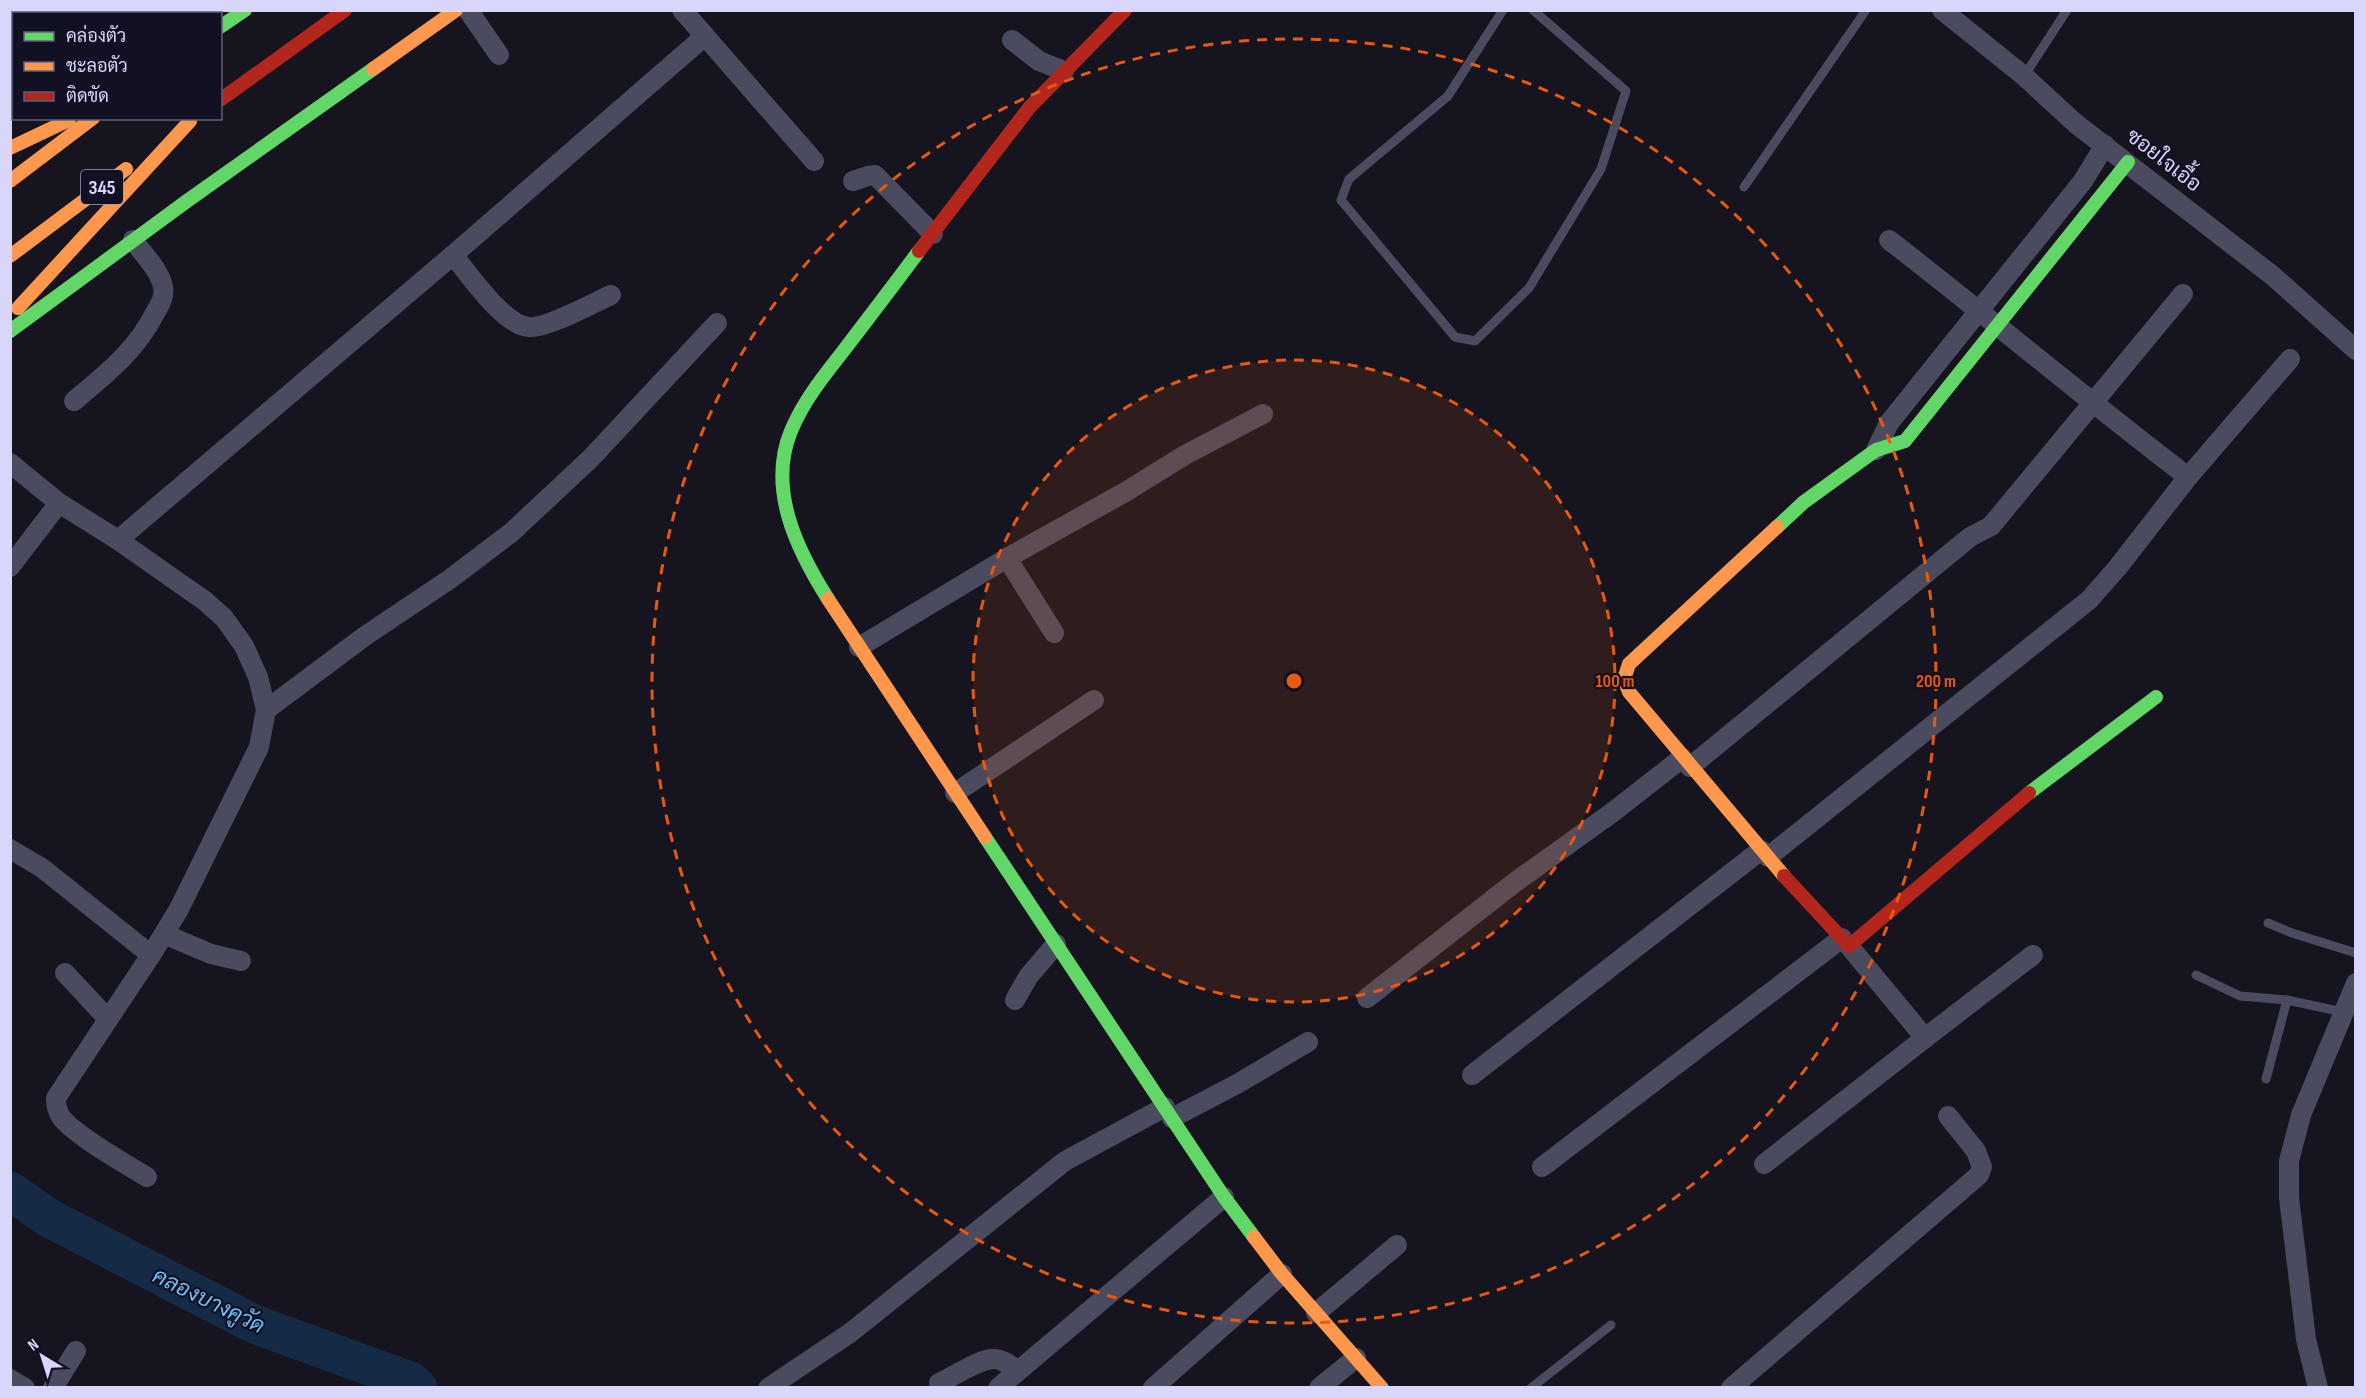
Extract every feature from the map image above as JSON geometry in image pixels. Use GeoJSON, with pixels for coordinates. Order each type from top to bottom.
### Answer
{"type":"FeatureCollection","features":[{"type":"Feature","properties":{"kind":"street"},"geometry":{"type":"LineString","coordinates":[[222,26],[244,10]]}},
{"type":"Feature","properties":{"kind":"street"},"geometry":{"type":"LineString","coordinates":[[222,99],[345,10]]}},
{"type":"Feature","properties":{"kind":"street"},"geometry":{"type":"LineString","coordinates":[[10,331],[133,240],[456,10]]}},
{"type":"Feature","properties":{"kind":"street"},"geometry":{"type":"LineString","coordinates":[[468,10],[499,55]]}},
{"type":"Feature","properties":{"kind":"street"},"geometry":{"type":"LineString","coordinates":[[682,10],[814,161]]}},
{"type":"Feature","properties":{"kind":"street"},"geometry":{"type":"LineString","coordinates":[[1125,10],[1029,108],[819,382],[798,417],[786,446],[783,485],[786,516],[801,555],[859,647],[1224,1197],[1282,1274],[1382,1388]]}},
{"type":"Feature","properties":{"kind":"street","name":"ซอยใจเอื้อ"},"geometry":{"type":"LineString","coordinates":[[1942,10],[2024,76],[2075,123],[2273,276],[2355,350]]}},
{"type":"Feature","properties":{"kind":"street"},"geometry":{"type":"LineString","coordinates":[[118,540],[453,255],[705,36]]}},
{"type":"Feature","properties":{"kind":"street"},"geometry":{"type":"LineString","coordinates":[[1012,40],[1039,61],[1064,71]]}},
{"type":"Feature","properties":{"kind":"street"},"geometry":{"type":"LineString","coordinates":[[10,148],[68,120]]}},
{"type":"Feature","properties":{"kind":"street"},"geometry":{"type":"LineString","coordinates":[[10,181],[90,120]]}},
{"type":"Feature","properties":{"kind":"street"},"geometry":{"type":"LineString","coordinates":[[10,316],[192,120]]}},
{"type":"Feature","properties":{"kind":"street","name":"345"},"geometry":{"type":"LineString","coordinates":[[10,256],[192,120]]}},
{"type":"Feature","properties":{"kind":"street"},"geometry":{"type":"LineString","coordinates":[[1876,450],[1889,423],[2083,182],[2105,145]]}},
{"type":"Feature","properties":{"kind":"street"},"geometry":{"type":"LineString","coordinates":[[1924,1038],[1845,942],[1686,762],[1629,692],[1624,679],[1629,664],[1804,502],[1876,450],[1905,441],[2128,162]]}},
{"type":"Feature","properties":{"kind":"street"},"geometry":{"type":"LineString","coordinates":[[854,181],[875,176],[933,234]]}},
{"type":"Feature","properties":{"kind":"street"},"geometry":{"type":"LineString","coordinates":[[74,401],[120,362],[139,341],[164,296],[163,285],[157,273],[133,240]]}},
{"type":"Feature","properties":{"kind":"street"},"geometry":{"type":"LineString","coordinates":[[1889,240],[1998,324],[2092,404],[2188,477]]}},
{"type":"Feature","properties":{"kind":"street"},"geometry":{"type":"LineString","coordinates":[[453,255],[502,313],[514,322],[530,327],[552,321],[611,295]]}},
{"type":"Feature","properties":{"kind":"street"},"geometry":{"type":"LineString","coordinates":[[1367,998],[1514,883],[1686,762],[1970,537],[1991,526],[2183,294]]}},
{"type":"Feature","properties":{"kind":"street"},"geometry":{"type":"LineString","coordinates":[[266,710],[365,636],[450,579],[512,532],[591,458],[717,323]]}},
{"type":"Feature","properties":{"kind":"street"},"geometry":{"type":"LineString","coordinates":[[1472,1075],[1764,853],[2089,600],[2118,567],[2188,477],[2290,359]]}},
{"type":"Feature","properties":{"kind":"street"},"geometry":{"type":"LineString","coordinates":[[859,647],[1185,455],[1263,414]]}},
{"type":"Feature","properties":{"kind":"street"},"geometry":{"type":"LineString","coordinates":[[11,464],[59,503],[118,540],[205,601],[224,618],[249,657],[258,677],[266,710],[259,747],[179,909],[151,955],[59,1090],[56,1098],[60,1116],[72,1128],[147,1177]]}},
{"type":"Feature","properties":{"kind":"street"},"geometry":{"type":"LineString","coordinates":[[10,567],[59,503]]}},
{"type":"Feature","properties":{"kind":"street"},"geometry":{"type":"LineString","coordinates":[[1007,558],[1054,633]]}},
{"type":"Feature","properties":{"kind":"street"},"geometry":{"type":"LineString","coordinates":[[1542,1167],[1845,942],[2012,806],[2156,697]]}},
{"type":"Feature","properties":{"kind":"street"},"geometry":{"type":"LineString","coordinates":[[955,793],[1094,700]]}},
{"type":"Feature","properties":{"kind":"street"},"geometry":{"type":"LineString","coordinates":[[10,849],[42,868],[151,955]]}},
{"type":"Feature","properties":{"kind":"street"},"geometry":{"type":"LineString","coordinates":[[164,934],[211,954],[241,961]]}},
{"type":"Feature","properties":{"kind":"street"},"geometry":{"type":"LineString","coordinates":[[1015,1000],[1028,976],[1056,944]]}},
{"type":"Feature","properties":{"kind":"street"},"geometry":{"type":"LineString","coordinates":[[1764,1164],[2033,954]]}},
{"type":"Feature","properties":{"kind":"street"},"geometry":{"type":"LineString","coordinates":[[64,973],[108,1019]]}},
{"type":"Feature","properties":{"kind":"street"},"geometry":{"type":"LineString","coordinates":[[2318,1388],[2306,1339],[2289,1198],[2289,1161],[2301,1115],[2355,983]]}},
{"type":"Feature","properties":{"kind":"street"},"geometry":{"type":"LineString","coordinates":[[768,1388],[850,1333],[1065,1161],[1237,1084],[1308,1042]]}},
{"type":"Feature","properties":{"kind":"street"},"geometry":{"type":"LineString","coordinates":[[1731,1388],[1979,1175],[1982,1167],[1976,1151],[1948,1116]]}},
{"type":"Feature","properties":{"kind":"street"},"geometry":{"type":"LineString","coordinates":[[999,1388],[1224,1197]]}},
{"type":"Feature","properties":{"kind":"street"},"geometry":{"type":"LineString","coordinates":[[1316,1313],[1397,1245]]}},
{"type":"Feature","properties":{"kind":"street"},"geometry":{"type":"LineString","coordinates":[[1154,1388],[1282,1274]]}},
{"type":"Feature","properties":{"kind":"street"},"geometry":{"type":"LineString","coordinates":[[53,1388],[76,1351]]}},
{"type":"Feature","properties":{"kind":"street"},"geometry":{"type":"LineString","coordinates":[[1319,1388],[1356,1358]]}},
{"type":"Feature","properties":{"kind":"street"},"geometry":{"type":"LineString","coordinates":[[939,1383],[993,1359],[1005,1362],[1018,1371]]}},
{"type":"Feature","properties":{"kind":"street"},"geometry":{"type":"LineString","coordinates":[[10,1379],[25,1388]]}},
{"type":"Feature","properties":{"kind":"lane"},"geometry":{"type":"LineString","coordinates":[[1503,10],[1448,96],[1349,179],[1341,201],[1455,337],[1475,341],[1529,288],[1601,170],[1626,91],[1533,10]]}},
{"type":"Feature","properties":{"kind":"lane"},"geometry":{"type":"LineString","coordinates":[[1744,187],[1866,10]]}},
{"type":"Feature","properties":{"kind":"lane"},"geometry":{"type":"LineString","coordinates":[[2024,76],[2067,10]]}},
{"type":"Feature","properties":{"kind":"lane"},"geometry":{"type":"LineString","coordinates":[[2268,923],[2355,953]]}},
{"type":"Feature","properties":{"kind":"lane"},"geometry":{"type":"LineString","coordinates":[[2196,975],[2240,996],[2287,1000],[2343,1012]]}},
{"type":"Feature","properties":{"kind":"lane"},"geometry":{"type":"LineString","coordinates":[[2266,1078],[2287,1000]]}},
{"type":"Feature","properties":{"kind":"lane"},"geometry":{"type":"LineString","coordinates":[[1531,1388],[1611,1325]]}},
{"type":"Feature","properties":{"kind":"waterway","name":"คลองบางคูวัด"},"geometry":{"type":"LineString","coordinates":[[10,1191],[49,1218],[254,1324],[410,1381],[418,1388]]}},
{"type":"Feature","properties":{"kind":"traffic: fast"},"geometry":{"type":"LineString","coordinates":[[222,26],[245,10]]}},
{"type":"Feature","properties":{"kind":"traffic: fast"},"geometry":{"type":"LineString","coordinates":[[10,331],[187,201],[373,69]]}},
{"type":"Feature","properties":{"kind":"traffic: fast"},"geometry":{"type":"LineString","coordinates":[[1777,527],[1804,502],[1876,450],[1905,441],[2128,162]]}},
{"type":"Feature","properties":{"kind":"traffic: fast"},"geometry":{"type":"LineString","coordinates":[[828,599],[796,540],[789,518],[782,475],[784,453],[796,420],[813,391],[919,251]]}},
{"type":"Feature","properties":{"kind":"traffic: fast"},"geometry":{"type":"LineString","coordinates":[[2029,793],[2156,697]]}},
{"type":"Feature","properties":{"kind":"traffic: fast"},"geometry":{"type":"LineString","coordinates":[[985,837],[1224,1197],[1254,1237]]}},
{"type":"Feature","properties":{"kind":"traffic: slow"},"geometry":{"type":"LineString","coordinates":[[373,69],[456,10]]}},
{"type":"Feature","properties":{"kind":"traffic: slow"},"geometry":{"type":"LineString","coordinates":[[10,148],[69,120]]}},
{"type":"Feature","properties":{"kind":"traffic: slow"},"geometry":{"type":"LineString","coordinates":[[10,181],[90,120]]}},
{"type":"Feature","properties":{"kind":"traffic: slow"},"geometry":{"type":"LineString","coordinates":[[18,308],[190,121]]}},
{"type":"Feature","properties":{"kind":"traffic: slow"},"geometry":{"type":"LineString","coordinates":[[10,256],[126,169]]}},
{"type":"Feature","properties":{"kind":"traffic: slow"},"geometry":{"type":"LineString","coordinates":[[1777,527],[1629,664],[1624,679],[1629,692],[1784,876]]}},
{"type":"Feature","properties":{"kind":"traffic: slow"},"geometry":{"type":"LineString","coordinates":[[828,599],[985,837]]}},
{"type":"Feature","properties":{"kind":"traffic: slow"},"geometry":{"type":"LineString","coordinates":[[1254,1237],[1282,1274],[1382,1388]]}},
{"type":"Feature","properties":{"kind":"traffic: jam"},"geometry":{"type":"LineString","coordinates":[[222,99],[345,10]]}},
{"type":"Feature","properties":{"kind":"traffic: jam"},"geometry":{"type":"LineString","coordinates":[[919,251],[1029,108],[1125,10]]}},
{"type":"Feature","properties":{"kind":"traffic: jam"},"geometry":{"type":"LineString","coordinates":[[1784,876],[1849,946],[2029,793]]}}]}
